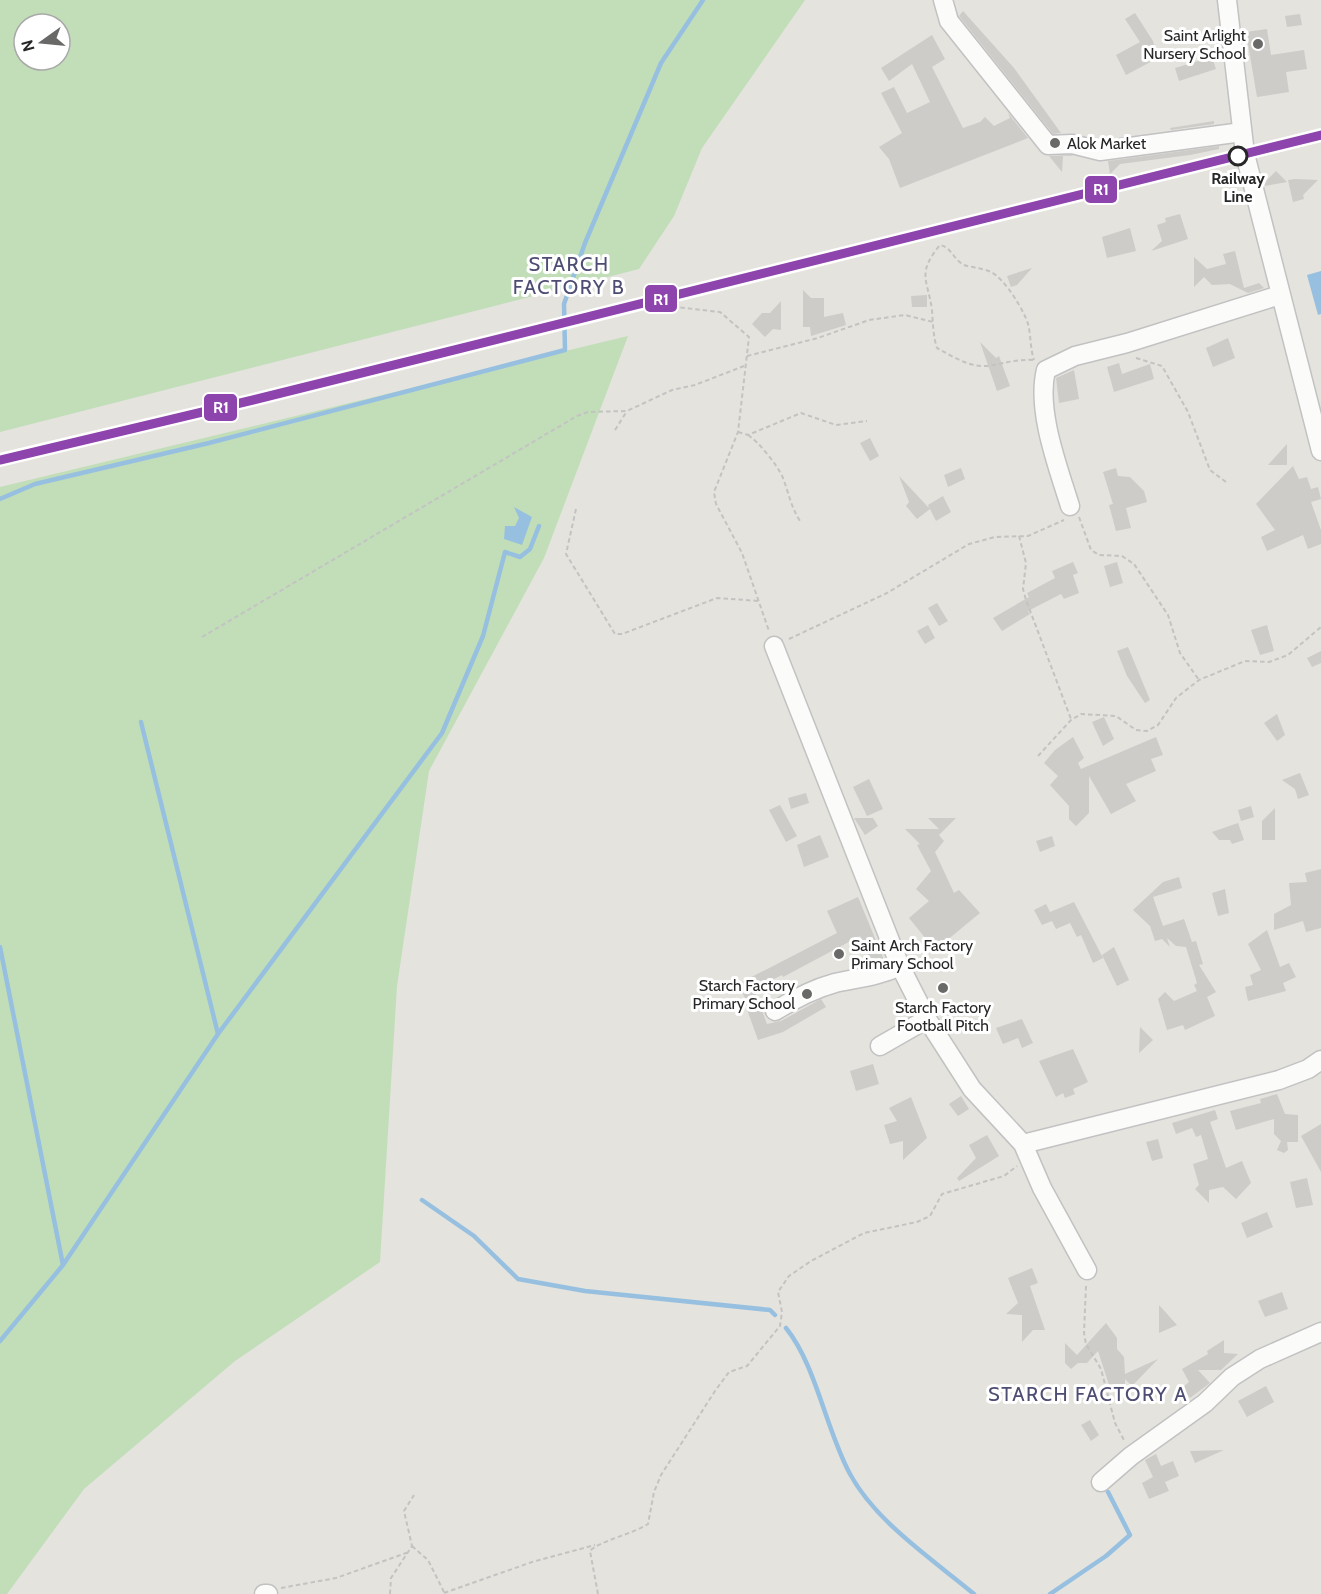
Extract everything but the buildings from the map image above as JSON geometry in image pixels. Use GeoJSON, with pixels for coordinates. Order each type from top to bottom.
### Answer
{"type":"FeatureCollection","features":[{"type":"Feature","properties":{"kind":"street"},"geometry":{"type":"LineString","coordinates":[[943,0],[949,21],[1048,145],[1072,144],[1100,152],[1242,132]]}},
{"type":"Feature","properties":{"kind":"street"},"geometry":{"type":"LineString","coordinates":[[1227,0],[1242,132],[1280,295],[1321,451]]}},
{"type":"Feature","properties":{"kind":"street"},"geometry":{"type":"LineString","coordinates":[[1070,506],[1049,436],[1040,365],[1127,343],[1280,295]]}},
{"type":"Feature","properties":{"kind":"street"},"geometry":{"type":"LineString","coordinates":[[774,646],[900,966],[927,1019],[972,1089],[1026,1150],[1059,1222],[1087,1270]]}},
{"type":"Feature","properties":{"kind":"street"},"geometry":{"type":"LineString","coordinates":[[775,1011],[800,996],[834,984],[879,976],[900,966]]}},
{"type":"Feature","properties":{"kind":"street"},"geometry":{"type":"LineString","coordinates":[[880,1046],[927,1019]]}},
{"type":"Feature","properties":{"kind":"street"},"geometry":{"type":"LineString","coordinates":[[1026,1150],[1279,1080],[1308,1069],[1321,1060]]}},
{"type":"Feature","properties":{"kind":"street"},"geometry":{"type":"LineString","coordinates":[[1101,1482],[1131,1456],[1205,1402],[1232,1377],[1260,1359],[1321,1332]]}},
{"type":"Feature","properties":{"kind":"path"},"geometry":{"type":"LineString","coordinates":[[940,245],[945,246],[962,264],[991,272],[1002,279],[1023,312],[1040,365],[1021,359],[983,366],[967,363],[937,348],[932,307],[924,285],[926,267],[940,245]]}},
{"type":"Feature","properties":{"kind":"path"},"geometry":{"type":"LineString","coordinates":[[658,305],[720,312],[749,337],[738,432],[714,492],[716,504],[742,553],[774,646],[887,593],[969,544],[995,537],[1028,536],[1063,522],[1070,506],[1080,519],[1091,550],[1099,555],[1122,556],[1134,564],[1168,615],[1180,653],[1199,680]]}},
{"type":"Feature","properties":{"kind":"path"},"geometry":{"type":"LineString","coordinates":[[746,356],[818,338],[869,320],[906,315],[933,322]]}},
{"type":"Feature","properties":{"kind":"path"},"geometry":{"type":"LineString","coordinates":[[1127,343],[1133,357],[1162,366],[1188,412],[1210,470],[1226,482]]}},
{"type":"Feature","properties":{"kind":"path"},"geometry":{"type":"LineString","coordinates":[[202,637],[577,416],[588,412],[627,411],[672,390],[695,385],[744,366]]}},
{"type":"Feature","properties":{"kind":"path"},"geometry":{"type":"LineString","coordinates":[[615,430],[627,411]]}},
{"type":"Feature","properties":{"kind":"path"},"geometry":{"type":"LineString","coordinates":[[748,435],[801,413],[836,425],[867,421]]}},
{"type":"Feature","properties":{"kind":"path"},"geometry":{"type":"LineString","coordinates":[[738,432],[748,435],[762,446],[781,474],[789,502],[800,521]]}},
{"type":"Feature","properties":{"kind":"path"},"geometry":{"type":"LineString","coordinates":[[576,509],[566,554],[615,634],[622,634],[717,598],[759,601]]}},
{"type":"Feature","properties":{"kind":"path"},"geometry":{"type":"LineString","coordinates":[[1019,536],[1026,563],[1023,589],[1026,600],[1071,720]]}},
{"type":"Feature","properties":{"kind":"path"},"geometry":{"type":"LineString","coordinates":[[1038,756],[1071,720],[1082,714],[1094,712],[1116,716],[1136,730],[1147,731],[1158,725],[1176,698],[1199,680],[1245,661],[1269,662],[1288,655],[1321,627]]}},
{"type":"Feature","properties":{"kind":"path"},"geometry":{"type":"LineString","coordinates":[[411,1546],[428,1560],[445,1593],[532,1562],[634,1533],[648,1524],[654,1492],[661,1475],[715,1391],[729,1372],[747,1366],[780,1326],[782,1312],[778,1292],[789,1276],[864,1233],[917,1222],[930,1216],[942,1194],[1004,1176],[1026,1150]]}},
{"type":"Feature","properties":{"kind":"path"},"geometry":{"type":"LineString","coordinates":[[1087,1270],[1084,1333],[1086,1344],[1101,1369],[1115,1423],[1131,1456]]}},
{"type":"Feature","properties":{"kind":"path"},"geometry":{"type":"LineString","coordinates":[[390,1594],[391,1578],[411,1546],[404,1511],[414,1495]]}},
{"type":"Feature","properties":{"kind":"path"},"geometry":{"type":"LineString","coordinates":[[595,1545],[590,1551],[598,1594]]}},
{"type":"Feature","properties":{"kind":"path"},"geometry":{"type":"LineString","coordinates":[[266,1593],[288,1586],[336,1578],[409,1552]]}},
{"type":"Feature","properties":{"kind":"green space"},"geometry":{"type":"Polygon","coordinates":[[[0,0],[805,0],[702,148],[674,216],[639,269],[0,432],[0,0]]]}},
{"type":"Feature","properties":{"kind":"green space"},"geometry":{"type":"Polygon","coordinates":[[[628,336],[544,558],[429,771],[397,986],[380,1262],[235,1361],[84,1489],[7,1594],[0,1594],[0,487],[628,336]]]}},
{"type":"Feature","properties":{"kind":"water"},"geometry":{"type":"Polygon","coordinates":[[[1321,271],[1321,314],[1318,315],[1307,275],[1321,271]]]}},
{"type":"Feature","properties":{"kind":"water"},"geometry":{"type":"Polygon","coordinates":[[[514,507],[532,517],[522,545],[504,539],[505,526],[515,526],[519,518],[514,507]]]}},
{"type":"Feature","properties":{"kind":"waterway"},"geometry":{"type":"LineString","coordinates":[[0,499],[35,484],[209,443],[565,350],[564,304],[585,243],[661,63],[703,0]]}},
{"type":"Feature","properties":{"kind":"waterway"},"geometry":{"type":"LineString","coordinates":[[0,1341],[63,1265],[218,1034],[442,733],[483,636],[505,552],[520,557],[530,549],[539,526]]}},
{"type":"Feature","properties":{"kind":"waterway"},"geometry":{"type":"LineString","coordinates":[[141,722],[218,1034]]}},
{"type":"Feature","properties":{"kind":"waterway"},"geometry":{"type":"LineString","coordinates":[[0,947],[63,1265]]}},
{"type":"Feature","properties":{"kind":"waterway"},"geometry":{"type":"LineString","coordinates":[[422,1200],[474,1236],[518,1279],[585,1291],[770,1310],[775,1315]]}},
{"type":"Feature","properties":{"kind":"waterway"},"geometry":{"type":"LineString","coordinates":[[786,1328],[805,1360],[842,1457],[861,1492],[906,1539],[974,1594]]}},
{"type":"Feature","properties":{"kind":"waterway"},"geometry":{"type":"LineString","coordinates":[[1050,1594],[1106,1556],[1130,1535],[1108,1492]]}},
{"type":"Feature","properties":{"kind":"transit line","name":"R1"},"geometry":{"type":"LineString","coordinates":[[0,460],[253,400],[1321,135]]}},
{"type":"Feature","properties":{"kind":"place","name":"Saint Arlight Nursery School"},"geometry":{"type":"Point","coordinates":[1258,44]}},
{"type":"Feature","properties":{"kind":"place","name":"Alok Market"},"geometry":{"type":"Point","coordinates":[1055,143]}},
{"type":"Feature","properties":{"kind":"place","name":"Railway Line"},"geometry":{"type":"Point","coordinates":[1238,156]}},
{"type":"Feature","properties":{"kind":"place","name":"Saint Arch Factory Primary School"},"geometry":{"type":"Point","coordinates":[839,954]}},
{"type":"Feature","properties":{"kind":"place","name":"Starch Factory Football Pitch"},"geometry":{"type":"Point","coordinates":[943,988]}},
{"type":"Feature","properties":{"kind":"place","name":"Starch Factory Primary School"},"geometry":{"type":"Point","coordinates":[807,994]}},
{"type":"Feature","properties":{"kind":"district","name":"STARCH FACTORY B"},"geometry":{"type":"Point","coordinates":[569,276]}},
{"type":"Feature","properties":{"kind":"district","name":"STARCH FACTORY A"},"geometry":{"type":"Point","coordinates":[1088,1394]}}]}
